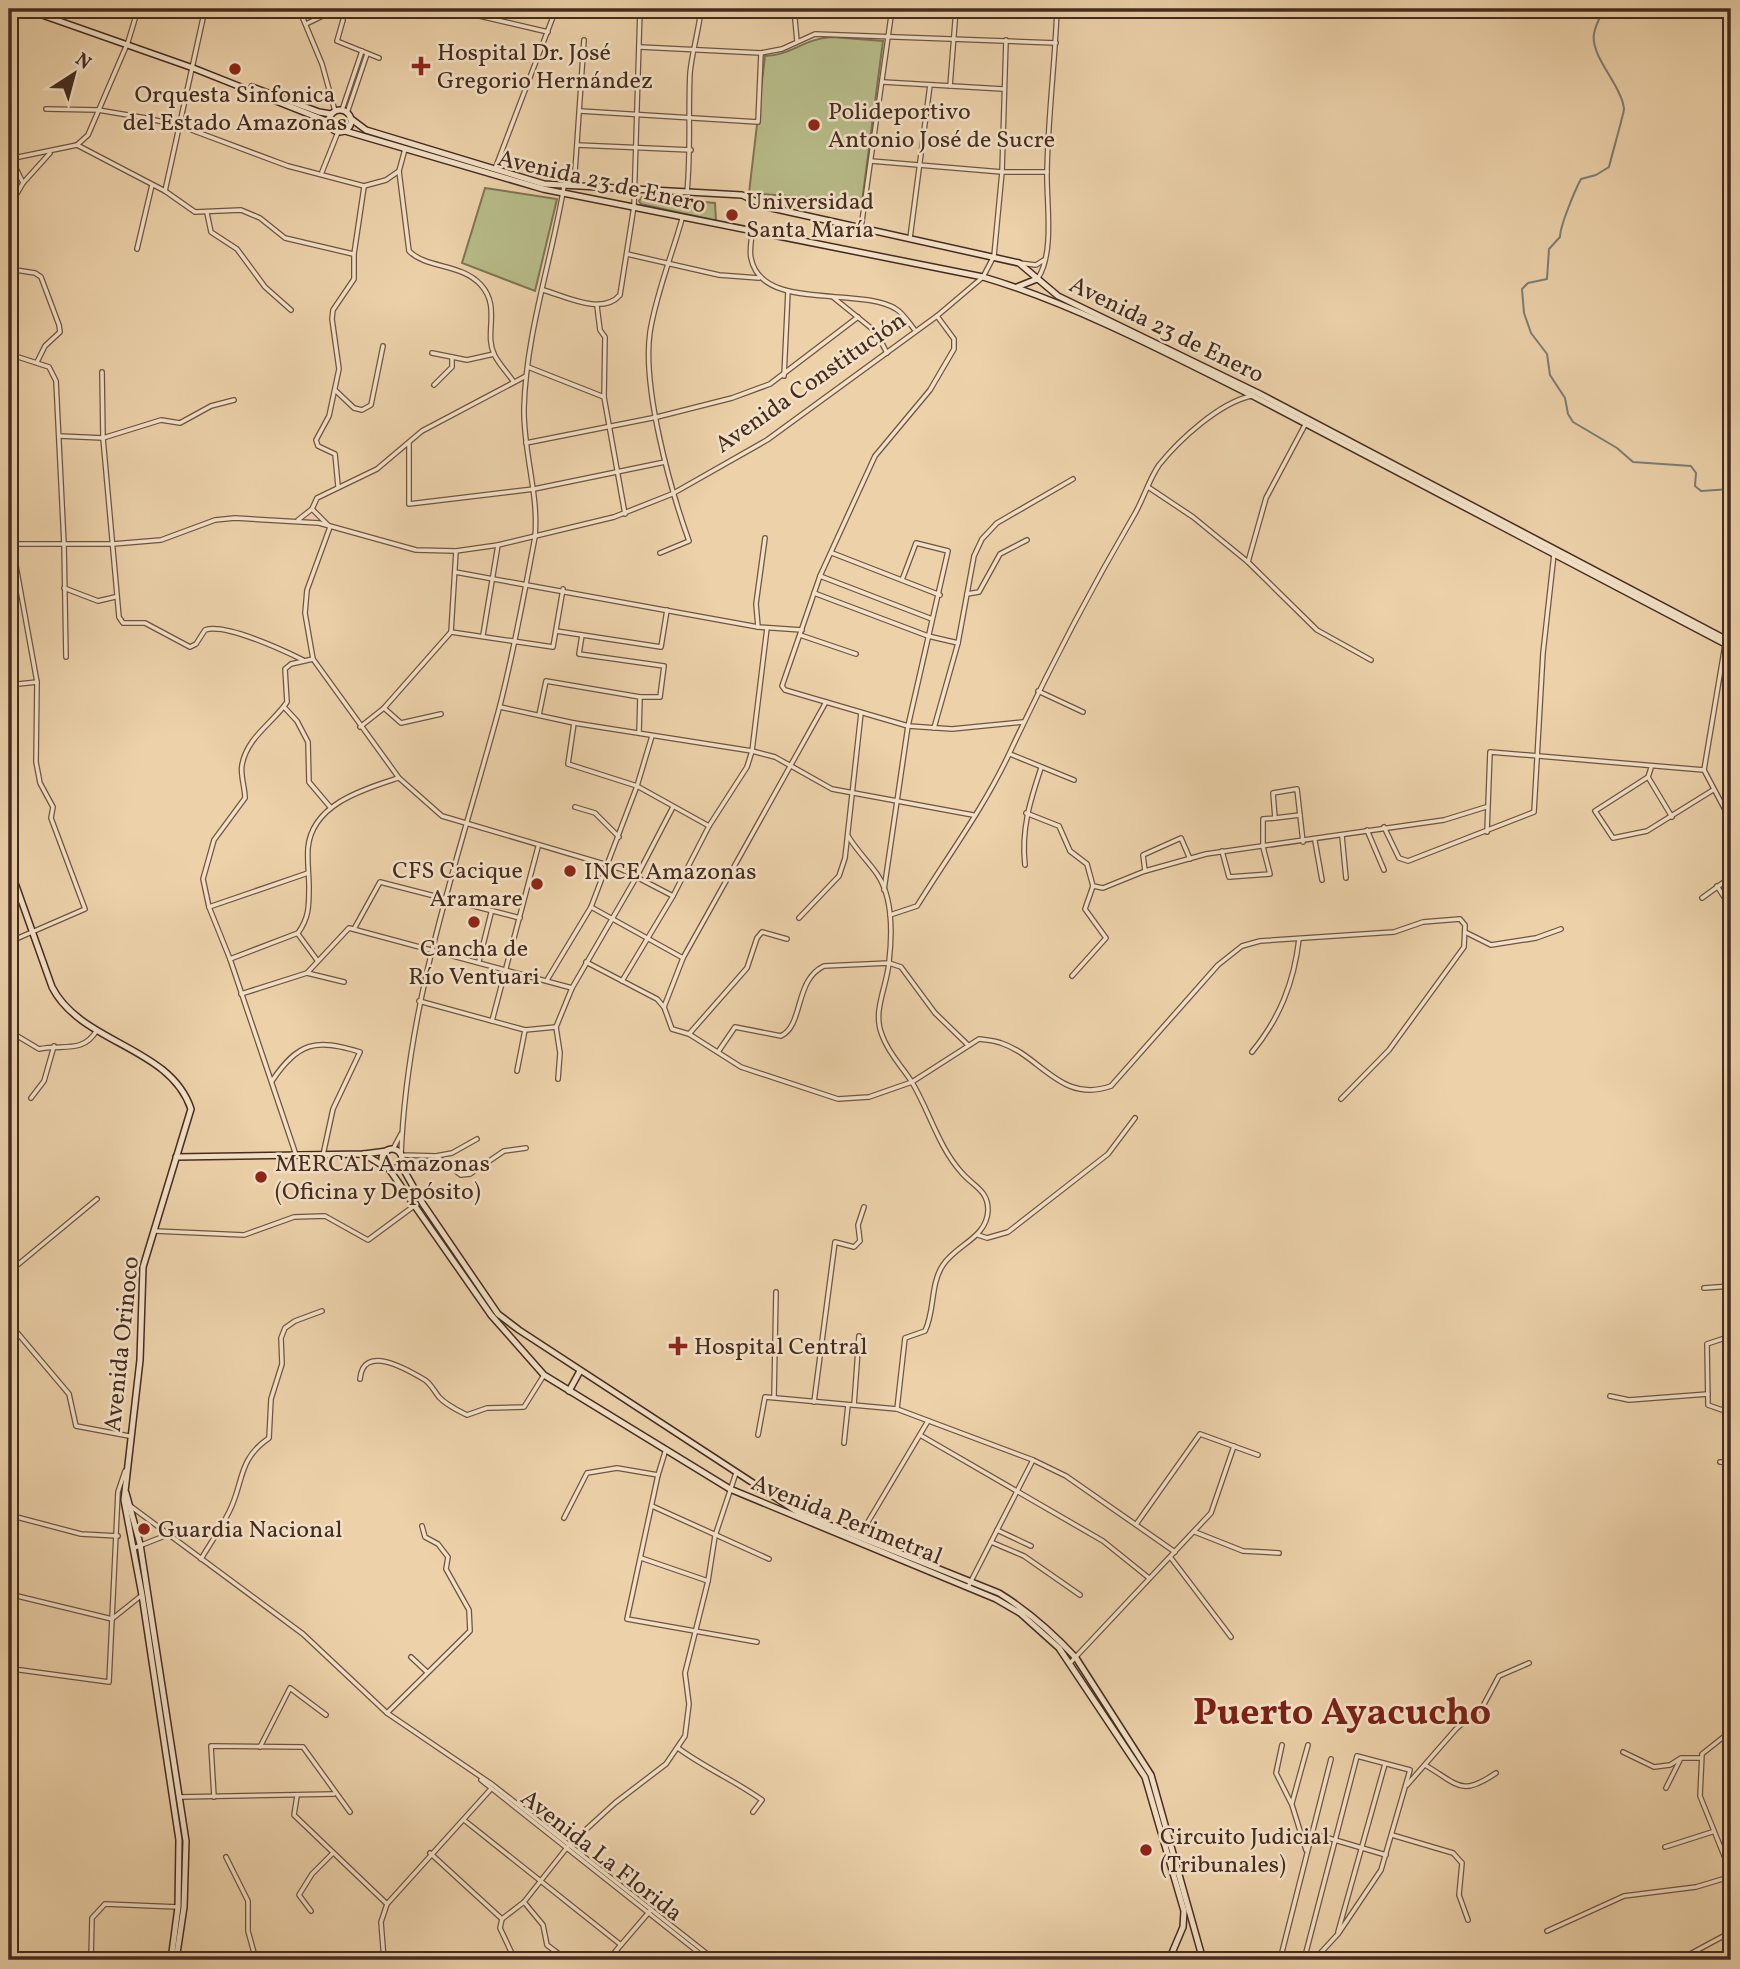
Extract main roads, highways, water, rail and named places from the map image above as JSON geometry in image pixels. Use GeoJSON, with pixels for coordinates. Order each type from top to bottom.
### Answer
{"type":"FeatureCollection","features":[{"type":"Feature","properties":{"kind":"main road","name":"Avenida 23 de Enero"},"geometry":{"type":"LineString","coordinates":[[25,9],[319,112],[341,113],[366,130],[494,172]]}},
{"type":"Feature","properties":{"kind":"main road","name":"Avenida 23 de Enero"},"geometry":{"type":"LineString","coordinates":[[38,9],[127,44]]}},
{"type":"Feature","properties":{"kind":"main road","name":"Avenida 23 de Enero"},"geometry":{"type":"LineString","coordinates":[[193,67],[329,121],[341,131],[494,172],[682,219],[983,277],[1017,287],[1174,356],[1728,643]]}},
{"type":"Feature","properties":{"kind":"main road"},"geometry":{"type":"LineString","coordinates":[[329,121],[341,113],[351,124],[341,131]]}},
{"type":"Feature","properties":{"kind":"main road","name":"Avenida 23 de Enero"},"geometry":{"type":"LineString","coordinates":[[563,189],[574,186],[742,195],[766,207],[1019,263],[1069,302],[1258,393],[1728,643]]}},
{"type":"Feature","properties":{"kind":"main road"},"geometry":{"type":"LineString","coordinates":[[1028,270],[1031,277],[1028,284]]}},
{"type":"Feature","properties":{"kind":"main road"},"geometry":{"type":"LineString","coordinates":[[1017,287],[1037,279]]}},
{"type":"Feature","properties":{"kind":"main road","name":"Avenida Orinoco"},"geometry":{"type":"LineString","coordinates":[[9,866],[57,997],[75,1016],[171,1075],[185,1090],[191,1109],[153,1231],[141,1283],[140,1360],[124,1488],[124,1500],[137,1546],[179,1840],[178,1908],[173,1960]]}},
{"type":"Feature","properties":{"kind":"main road"},"geometry":{"type":"LineString","coordinates":[[176,1157],[363,1154],[390,1150],[401,1155],[401,1165],[388,1168],[363,1154]]}},
{"type":"Feature","properties":{"kind":"main road"},"geometry":{"type":"LineString","coordinates":[[388,1168],[382,1159],[390,1150]]}},
{"type":"Feature","properties":{"kind":"main road","name":"Avenida Perimetral"},"geometry":{"type":"LineString","coordinates":[[401,1165],[423,1204],[498,1314],[580,1371],[799,1513],[858,1539]]}},
{"type":"Feature","properties":{"kind":"main road","name":"Avenida Perimetral"},"geometry":{"type":"LineString","coordinates":[[388,1168],[491,1315],[544,1375],[730,1489],[1023,1608],[1074,1660],[1151,1774],[1203,1960]]}},
{"type":"Feature","properties":{"kind":"main road"},"geometry":{"type":"LineString","coordinates":[[569,1391],[580,1371]]}},
{"type":"Feature","properties":{"kind":"main road","name":"Avenida Orinoco"},"geometry":{"type":"LineString","coordinates":[[124,1488],[131,1506],[186,1841],[184,1907],[173,1960]]}},
{"type":"Feature","properties":{"kind":"main road","name":"Avenida Perimetral"},"geometry":{"type":"LineString","coordinates":[[1074,1660],[1145,1777],[1184,1911],[1183,1927],[1169,1960]]}},
{"type":"Feature","properties":{"kind":"main road"},"geometry":{"type":"LineString","coordinates":[[1176,1960],[1191,1960]]}},
{"type":"Feature","properties":{"kind":"waterway"},"geometry":{"type":"LineString","coordinates":[[1604,9],[1595,28],[1594,43],[1622,100],[1624,109],[1620,127],[1609,167],[1596,175],[1581,179],[1578,184],[1560,237],[1549,249],[1547,279],[1528,283],[1522,289],[1524,313],[1531,333],[1547,354],[1550,375],[1565,398],[1568,414],[1573,422],[1617,448],[1633,462],[1691,466],[1696,473],[1695,486],[1701,491],[1731,489]]}},
{"type":"Feature","properties":{"kind":"place","name":"Hospital Dr. José Gregorio Hernández"},"geometry":{"type":"Point","coordinates":[421,66]}},
{"type":"Feature","properties":{"kind":"place","name":"Orquesta Sinfonica del Estado Amazonas"},"geometry":{"type":"Point","coordinates":[235,69]}},
{"type":"Feature","properties":{"kind":"place","name":"Polideportivo Antonio José de Sucre"},"geometry":{"type":"Point","coordinates":[814,125]}},
{"type":"Feature","properties":{"kind":"place","name":"Universidad Santa María"},"geometry":{"type":"Point","coordinates":[732,215]}},
{"type":"Feature","properties":{"kind":"place","name":"INCE Amazonas"},"geometry":{"type":"Point","coordinates":[570,871]}},
{"type":"Feature","properties":{"kind":"place","name":"CFS Cacique Aramare"},"geometry":{"type":"Point","coordinates":[537,884]}},
{"type":"Feature","properties":{"kind":"place","name":"Cancha de Río Ventuari"},"geometry":{"type":"Point","coordinates":[474,922]}},
{"type":"Feature","properties":{"kind":"place","name":"MERCAL Amazonas (Oficina y Depósito)"},"geometry":{"type":"Point","coordinates":[261,1177]}},
{"type":"Feature","properties":{"kind":"place","name":"Hospital Central"},"geometry":{"type":"Point","coordinates":[678,1346]}},
{"type":"Feature","properties":{"kind":"place","name":"Guardia Nacional"},"geometry":{"type":"Point","coordinates":[144,1529]}},
{"type":"Feature","properties":{"kind":"place","name":"Circuito Judicial (Tribunales)"},"geometry":{"type":"Point","coordinates":[1146,1850]}},
{"type":"Feature","properties":{"kind":"district","name":"Puerto Ayacucho"},"geometry":{"type":"Point","coordinates":[1342,1711]}}]}
